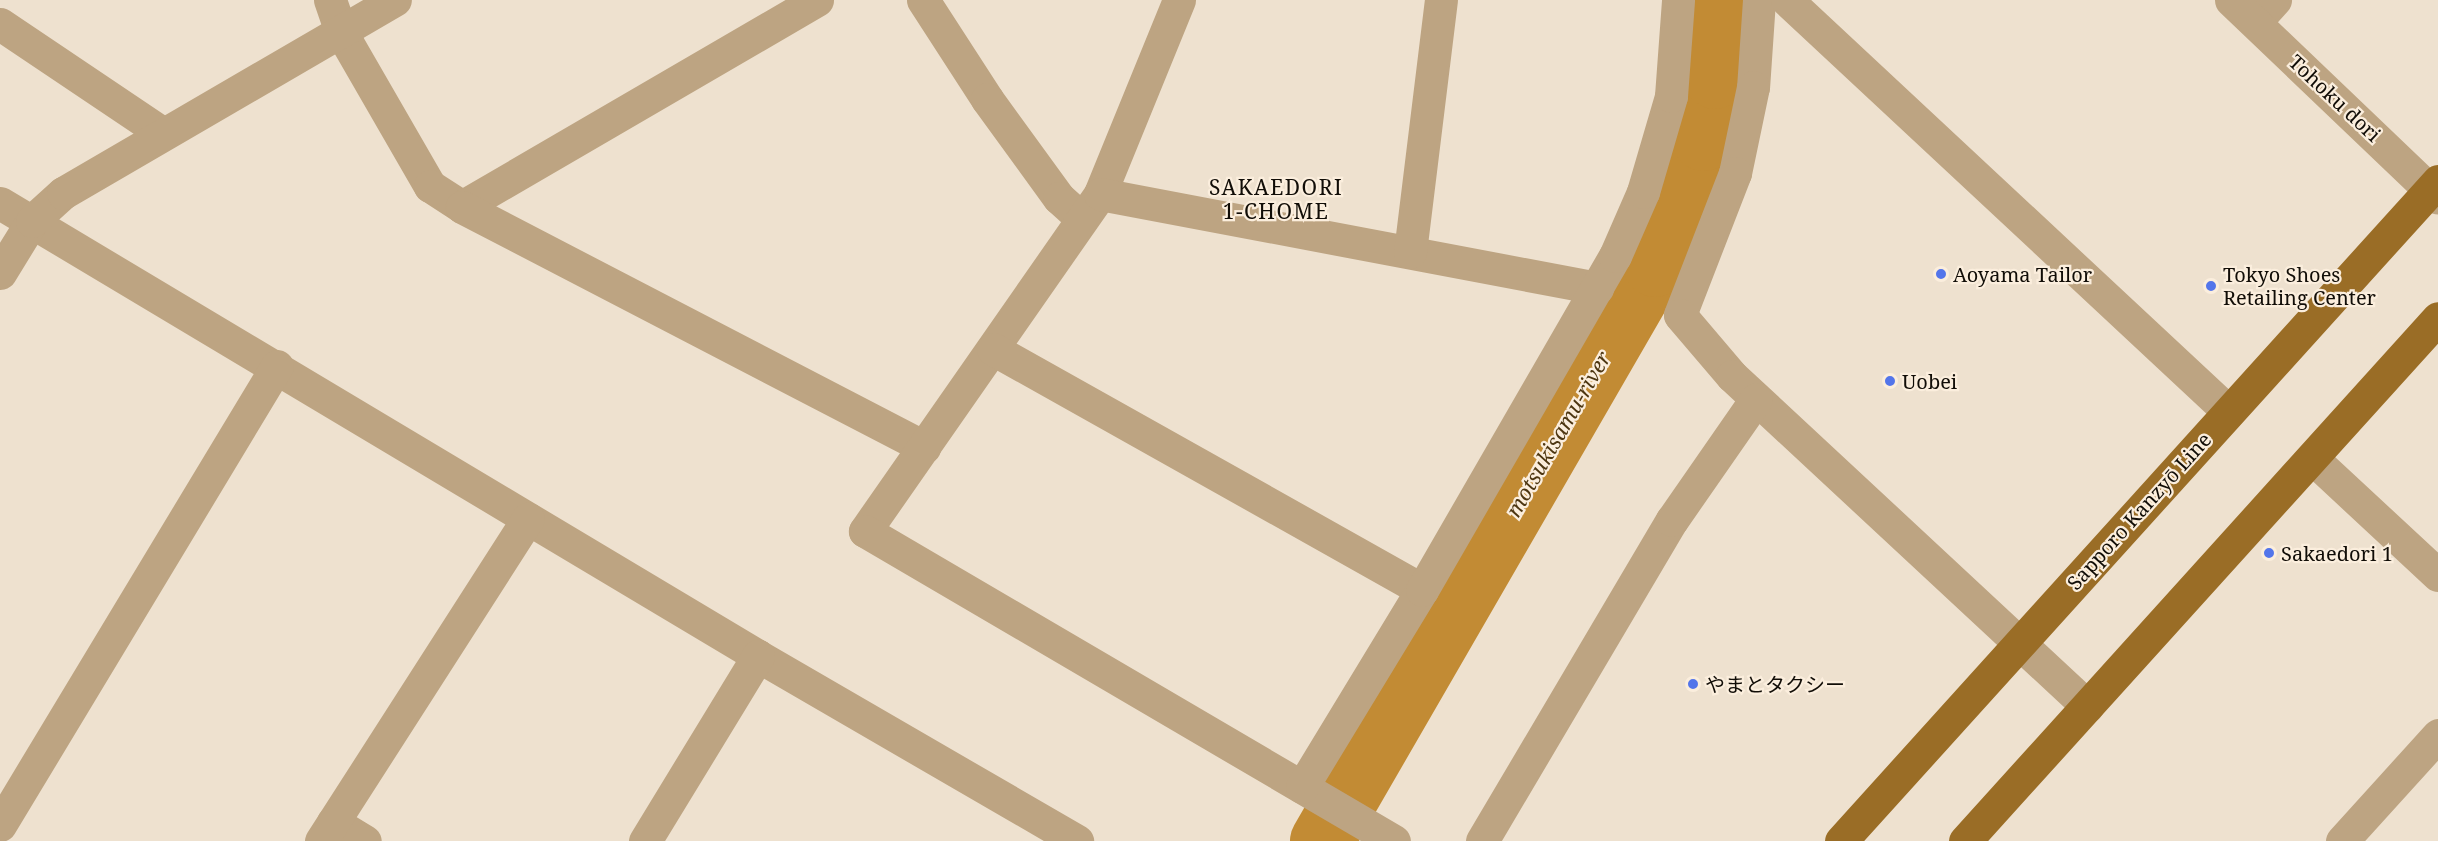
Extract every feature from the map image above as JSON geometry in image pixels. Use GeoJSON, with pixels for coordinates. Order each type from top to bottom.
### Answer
{"type":"FeatureCollection","features":[{"type":"Feature","properties":{"kind":"main road","name":"Sapporo Kanzyō Line"},"geometry":{"type":"LineString","coordinates":[[1841,841],[2229,412],[2435,190]]}},
{"type":"Feature","properties":{"kind":"main road"},"geometry":{"type":"LineString","coordinates":[[1965,841],[2438,318]]}},
{"type":"Feature","properties":{"kind":"street"},"geometry":{"type":"LineString","coordinates":[[330,0],[341,32],[430,186],[462,207],[924,447]]}},
{"type":"Feature","properties":{"kind":"street"},"geometry":{"type":"LineString","coordinates":[[0,273],[32,221],[63,193],[395,0]]}},
{"type":"Feature","properties":{"kind":"street"},"geometry":{"type":"LineString","coordinates":[[462,207],[817,0]]}},
{"type":"Feature","properties":{"kind":"street"},"geometry":{"type":"LineString","coordinates":[[923,0],[1000,117],[1059,198],[1091,206],[1410,252],[1597,288]]}},
{"type":"Feature","properties":{"kind":"street"},"geometry":{"type":"LineString","coordinates":[[1179,0],[1091,206],[865,531],[1394,841]]}},
{"type":"Feature","properties":{"kind":"street"},"geometry":{"type":"LineString","coordinates":[[1410,252],[1441,0]]}},
{"type":"Feature","properties":{"kind":"street"},"geometry":{"type":"LineString","coordinates":[[1311,792],[1422,590],[1597,288],[1633,217],[1668,106],[1678,0]]}},
{"type":"Feature","properties":{"kind":"street"},"geometry":{"type":"LineString","coordinates":[[1759,0],[1753,87],[1735,173],[1680,315],[1756,399],[2087,706]]}},
{"type":"Feature","properties":{"kind":"street"},"geometry":{"type":"LineString","coordinates":[[1787,0],[2229,412]]}},
{"type":"Feature","properties":{"kind":"street","name":"Tohoku dori"},"geometry":{"type":"LineString","coordinates":[[2231,0],[2265,11],[2435,190]]}},
{"type":"Feature","properties":{"kind":"street"},"geometry":{"type":"LineString","coordinates":[[0,24],[164,134]]}},
{"type":"Feature","properties":{"kind":"street"},"geometry":{"type":"LineString","coordinates":[[0,203],[277,366],[758,656],[1077,841]]}},
{"type":"Feature","properties":{"kind":"street"},"geometry":{"type":"LineString","coordinates":[[993,349],[1422,590]]}},
{"type":"Feature","properties":{"kind":"street"},"geometry":{"type":"LineString","coordinates":[[0,825],[277,366]]}},
{"type":"Feature","properties":{"kind":"street"},"geometry":{"type":"LineString","coordinates":[[1482,841],[1672,519],[1756,399]]}},
{"type":"Feature","properties":{"kind":"street"},"geometry":{"type":"LineString","coordinates":[[2312,458],[2438,575]]}},
{"type":"Feature","properties":{"kind":"street"},"geometry":{"type":"LineString","coordinates":[[365,841],[327,832],[528,519]]}},
{"type":"Feature","properties":{"kind":"street"},"geometry":{"type":"LineString","coordinates":[[645,841],[758,656]]}},
{"type":"Feature","properties":{"kind":"street"},"geometry":{"type":"LineString","coordinates":[[2342,841],[2438,735]]}},
{"type":"Feature","properties":{"kind":"waterway","name":"motsukisamu-river"},"geometry":{"type":"LineString","coordinates":[[1322,841],[1655,265],[1704,139],[1715,77],[1720,0]]}},
{"type":"Feature","properties":{"kind":"place","name":"Aoyama Tailor"},"geometry":{"type":"Point","coordinates":[1941,274]}},
{"type":"Feature","properties":{"kind":"place","name":"Tokyo Shoes Retailing Center"},"geometry":{"type":"Point","coordinates":[2211,286]}},
{"type":"Feature","properties":{"kind":"place","name":"Uobei"},"geometry":{"type":"Point","coordinates":[1890,381]}},
{"type":"Feature","properties":{"kind":"place","name":"Sakaedori 1"},"geometry":{"type":"Point","coordinates":[2269,553]}},
{"type":"Feature","properties":{"kind":"place","name":"やまとタクシー"},"geometry":{"type":"Point","coordinates":[1693,684]}},
{"type":"Feature","properties":{"kind":"district","name":"SAKAEDORI 1-CHOME"},"geometry":{"type":"Point","coordinates":[1276,199]}}]}
